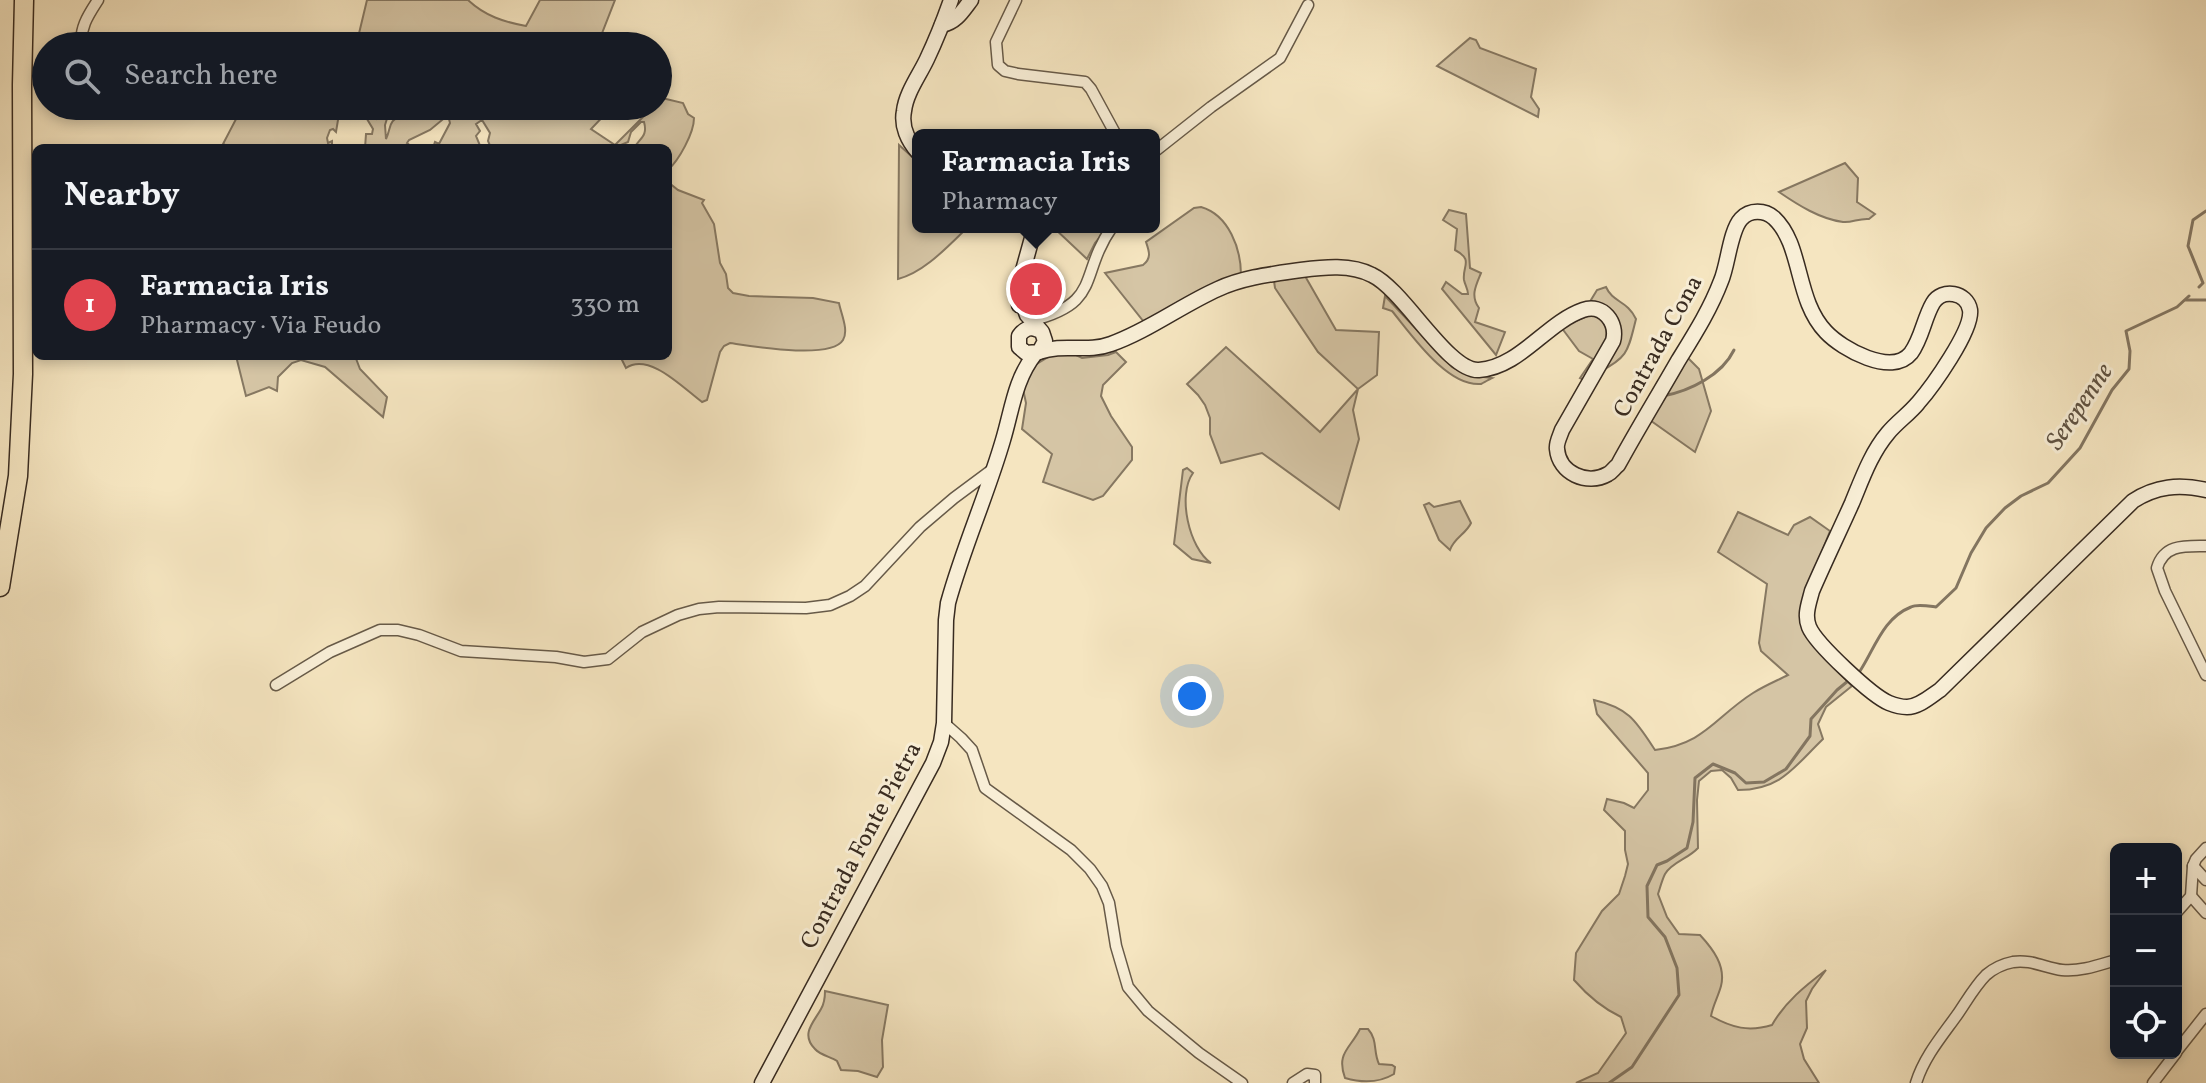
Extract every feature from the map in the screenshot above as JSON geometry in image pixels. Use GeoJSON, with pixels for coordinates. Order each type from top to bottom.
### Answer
{"type":"FeatureCollection","features":[{"type":"Feature","properties":{"kind":"highway"},"geometry":{"type":"LineString","coordinates":[[0,587],[18,476],[23,374],[24,0]]}},
{"type":"Feature","properties":{"kind":"main road"},"geometry":{"type":"LineString","coordinates":[[912,146],[905,132],[903,113],[951,0]]}},
{"type":"Feature","properties":{"kind":"main road"},"geometry":{"type":"LineString","coordinates":[[942,25],[960,15],[971,0]]}},
{"type":"Feature","properties":{"kind":"main road","name":"Contrada Cona"},"geometry":{"type":"LineString","coordinates":[[1037,353],[1057,347],[1103,347],[1113,344],[1238,281],[1316,268],[1361,270],[1375,276],[1394,291],[1442,347],[1471,370],[1493,367],[1510,359],[1574,314],[1597,309],[1611,319],[1615,335],[1556,446],[1566,469],[1574,475],[1594,478],[1607,475],[1618,465],[1713,304],[1736,229],[1745,216],[1761,212],[1776,220],[1789,243],[1814,317],[1829,336],[1851,352],[1870,359],[1893,362],[1905,358],[1912,352],[1935,301],[1947,293],[1958,295],[1970,309],[1970,317],[1948,363],[1872,457],[1812,591],[1807,610],[1812,633],[1849,671],[1888,703],[1907,707],[1940,690],[2133,501],[2150,490],[2162,487],[2206,490]]}},
{"type":"Feature","properties":{"kind":"main road"},"geometry":{"type":"LineString","coordinates":[[1017,386],[1022,274],[1033,233]]}},
{"type":"Feature","properties":{"kind":"main road"},"geometry":{"type":"LineString","coordinates":[[1017,386],[1025,369],[1044,345],[1020,296]]}},
{"type":"Feature","properties":{"kind":"main road"},"geometry":{"type":"LineString","coordinates":[[1019,342],[1025,329],[1038,329]]}},
{"type":"Feature","properties":{"kind":"main road","name":"Contrada Cona"},"geometry":{"type":"LineString","coordinates":[[1038,329],[1076,347]]}},
{"type":"Feature","properties":{"kind":"main road"},"geometry":{"type":"LineString","coordinates":[[1019,342],[1026,353],[1037,353]]}},
{"type":"Feature","properties":{"kind":"main road","name":"Contrada Fonte Pietra"},"geometry":{"type":"LineString","coordinates":[[762,1083],[933,763],[941,742],[948,603],[1003,440],[1017,386]]}},
{"type":"Feature","properties":{"kind":"street"},"geometry":{"type":"LineString","coordinates":[[82,32],[98,0]]}},
{"type":"Feature","properties":{"kind":"street"},"geometry":{"type":"LineString","coordinates":[[1016,0],[996,42],[998,65],[1005,71],[1018,74],[1085,82],[1113,129]]}},
{"type":"Feature","properties":{"kind":"street"},"geometry":{"type":"LineString","coordinates":[[1160,147],[1280,58],[1308,5]]}},
{"type":"Feature","properties":{"kind":"street"},"geometry":{"type":"LineString","coordinates":[[1038,329],[1083,294],[1096,254],[1108,233]]}},
{"type":"Feature","properties":{"kind":"street"},"geometry":{"type":"LineString","coordinates":[[276,685],[330,652],[380,630],[419,635],[461,651],[556,657],[584,662],[608,659],[642,632],[699,609],[830,605],[865,586],[920,527],[993,469]]}},
{"type":"Feature","properties":{"kind":"street"},"geometry":{"type":"LineString","coordinates":[[2206,546],[2173,548],[2165,553],[2157,568],[2206,675]]}},
{"type":"Feature","properties":{"kind":"street"},"geometry":{"type":"LineString","coordinates":[[944,723],[972,750],[985,788],[1071,850],[1102,886],[1109,903],[1116,946],[1128,987],[1148,1011],[1242,1083]]}},
{"type":"Feature","properties":{"kind":"street"},"geometry":{"type":"LineString","coordinates":[[2182,906],[2191,896],[2193,866],[2206,848]]}},
{"type":"Feature","properties":{"kind":"street"},"geometry":{"type":"LineString","coordinates":[[2193,866],[2206,880]]}},
{"type":"Feature","properties":{"kind":"street"},"geometry":{"type":"LineString","coordinates":[[2191,896],[2206,913]]}},
{"type":"Feature","properties":{"kind":"street"},"geometry":{"type":"LineString","coordinates":[[1916,1083],[1927,1057],[1971,994],[1996,968],[2023,962],[2070,970],[2110,961]]}},
{"type":"Feature","properties":{"kind":"street"},"geometry":{"type":"LineString","coordinates":[[2182,1045],[2206,1014]]}},
{"type":"Feature","properties":{"kind":"street"},"geometry":{"type":"LineString","coordinates":[[2153,1083],[2171,1059]]}},
{"type":"Feature","properties":{"kind":"street"},"geometry":{"type":"LineString","coordinates":[[1293,1083],[1307,1074],[1315,1075],[1315,1083]]}},
{"type":"Feature","properties":{"kind":"shaded area"},"geometry":{"type":"Polygon","coordinates":[[[367,0],[468,0],[495,18],[526,26],[540,0],[615,0],[602,32],[359,32],[367,0]]]}},
{"type":"Feature","properties":{"kind":"shaded area"},"geometry":{"type":"Polygon","coordinates":[[[1470,38],[1476,40],[1480,48],[1536,69],[1531,97],[1539,109],[1538,117],[1437,66],[1470,38]]]}},
{"type":"Feature","properties":{"kind":"shaded area"},"geometry":{"type":"Polygon","coordinates":[[[672,100],[683,103],[688,114],[694,118],[685,146],[672,166],[672,144],[637,144],[644,134],[644,122],[631,132],[628,142],[616,144],[640,120],[672,120],[672,100]]]}},
{"type":"Feature","properties":{"kind":"shaded area"},"geometry":{"type":"Polygon","coordinates":[[[235,120],[338,120],[336,132],[330,130],[327,138],[328,143],[332,141],[332,144],[223,144],[235,120]]]}},
{"type":"Feature","properties":{"kind":"shaded area"},"geometry":{"type":"Polygon","coordinates":[[[368,120],[387,120],[386,139],[392,122],[442,120],[409,140],[408,144],[365,144],[366,134],[372,134],[373,129],[368,120]]]}},
{"type":"Feature","properties":{"kind":"shaded area"},"geometry":{"type":"Polygon","coordinates":[[[449,120],[482,120],[476,124],[480,131],[476,136],[479,144],[439,144],[449,120]]]}},
{"type":"Feature","properties":{"kind":"shaded area"},"geometry":{"type":"Polygon","coordinates":[[[482,120],[600,120],[591,129],[614,144],[489,144],[490,133],[482,120]]]}},
{"type":"Feature","properties":{"kind":"shaded area"},"geometry":{"type":"Polygon","coordinates":[[[899,145],[912,157],[912,233],[962,233],[927,264],[898,279],[899,145]]]}},
{"type":"Feature","properties":{"kind":"shaded area"},"geometry":{"type":"Polygon","coordinates":[[[1845,163],[1858,178],[1857,202],[1875,214],[1869,219],[1846,222],[1826,218],[1779,192],[1845,163]]]}},
{"type":"Feature","properties":{"kind":"shaded area"},"geometry":{"type":"Polygon","coordinates":[[[672,185],[704,200],[702,203],[714,224],[720,263],[728,288],[733,293],[813,298],[839,303],[845,327],[843,340],[836,346],[823,349],[772,349],[730,343],[724,346],[707,400],[702,402],[655,368],[635,364],[626,368],[622,360],[672,360],[672,185]]]}},
{"type":"Feature","properties":{"kind":"shaded area"},"geometry":{"type":"Polygon","coordinates":[[[1194,208],[1211,211],[1226,225],[1236,244],[1241,275],[1144,322],[1105,273],[1143,265],[1149,257],[1146,242],[1194,208]]]}},
{"type":"Feature","properties":{"kind":"shaded area"},"geometry":{"type":"Polygon","coordinates":[[[1449,210],[1466,214],[1470,268],[1481,273],[1475,290],[1479,308],[1475,322],[1505,332],[1496,355],[1442,289],[1446,282],[1462,294],[1468,294],[1464,280],[1466,260],[1455,250],[1457,229],[1443,220],[1449,210]]]}},
{"type":"Feature","properties":{"kind":"shaded area"},"geometry":{"type":"Polygon","coordinates":[[[1059,233],[1103,233],[1087,259],[1059,233]]]}},
{"type":"Feature","properties":{"kind":"shaded area"},"geometry":{"type":"Polygon","coordinates":[[[1305,276],[1336,330],[1379,332],[1377,375],[1358,389],[1318,352],[1275,288],[1274,281],[1305,276]]]}},
{"type":"Feature","properties":{"kind":"shaded area"},"geometry":{"type":"Polygon","coordinates":[[[1606,287],[1636,319],[1626,352],[1599,372],[1619,335],[1591,300],[1597,290],[1606,287]]]}},
{"type":"Feature","properties":{"kind":"shaded area"},"geometry":{"type":"Polygon","coordinates":[[[1385,296],[1452,367],[1468,375],[1492,378],[1481,384],[1468,383],[1443,368],[1392,311],[1383,308],[1385,296]]]}},
{"type":"Feature","properties":{"kind":"shaded area"},"geometry":{"type":"Polygon","coordinates":[[[1592,314],[1606,327],[1606,335],[1600,354],[1584,380],[1580,378],[1593,359],[1579,351],[1561,327],[1592,314]]]}},
{"type":"Feature","properties":{"kind":"shaded area"},"geometry":{"type":"Polygon","coordinates":[[[1226,347],[1320,432],[1358,389],[1353,410],[1359,439],[1339,509],[1262,453],[1221,463],[1210,434],[1210,418],[1205,405],[1187,384],[1226,347]]]}},
{"type":"Feature","properties":{"kind":"shaded area"},"geometry":{"type":"Polygon","coordinates":[[[1116,352],[1126,362],[1103,385],[1101,396],[1132,447],[1132,460],[1103,496],[1093,500],[1043,482],[1052,454],[1022,429],[1026,403],[1023,389],[1028,373],[1050,356],[1072,353],[1082,358],[1116,352]]]}},
{"type":"Feature","properties":{"kind":"shaded area"},"geometry":{"type":"Polygon","coordinates":[[[1687,357],[1699,369],[1711,411],[1695,452],[1647,418],[1687,357]]]}},
{"type":"Feature","properties":{"kind":"shaded area"},"geometry":{"type":"Polygon","coordinates":[[[237,360],[301,360],[292,363],[278,377],[277,391],[269,387],[246,396],[237,360]]]}},
{"type":"Feature","properties":{"kind":"shaded area"},"geometry":{"type":"Polygon","coordinates":[[[301,360],[357,360],[360,369],[387,397],[383,417],[325,367],[301,360]]]}},
{"type":"Feature","properties":{"kind":"shaded area"},"geometry":{"type":"Polygon","coordinates":[[[1187,468],[1193,473],[1186,494],[1191,534],[1203,556],[1211,563],[1192,559],[1174,544],[1183,470],[1187,468]]]}},
{"type":"Feature","properties":{"kind":"shaded area"},"geometry":{"type":"Polygon","coordinates":[[[1460,501],[1471,523],[1450,550],[1439,540],[1424,505],[1429,503],[1434,507],[1460,501]]]}},
{"type":"Feature","properties":{"kind":"shaded area"},"geometry":{"type":"Polygon","coordinates":[[[1738,512],[1788,535],[1794,525],[1810,517],[1830,531],[1805,595],[1818,651],[1852,686],[1826,707],[1818,724],[1823,739],[1786,775],[1753,789],[1738,790],[1722,770],[1711,771],[1699,781],[1698,848],[1668,870],[1658,894],[1667,917],[1679,934],[1700,935],[1717,958],[1722,979],[1711,1016],[1719,1020],[1748,1028],[1772,1025],[1789,1002],[1826,970],[1806,1001],[1807,1028],[1800,1044],[1804,1059],[1819,1083],[1576,1083],[1598,1073],[1626,1033],[1621,1017],[1596,1001],[1574,980],[1576,953],[1602,911],[1619,894],[1628,864],[1625,831],[1604,810],[1607,799],[1634,808],[1648,790],[1648,773],[1597,714],[1594,700],[1624,712],[1655,750],[1672,747],[1698,736],[1753,693],[1788,675],[1761,651],[1759,643],[1767,584],[1718,552],[1738,512]]]}},
{"type":"Feature","properties":{"kind":"shaded area"},"geometry":{"type":"Polygon","coordinates":[[[825,991],[888,1005],[882,1040],[883,1067],[877,1077],[841,1070],[837,1061],[820,1053],[811,1044],[808,1033],[822,1007],[825,991]]]}},
{"type":"Feature","properties":{"kind":"shaded area"},"geometry":{"type":"Polygon","coordinates":[[[1360,1029],[1368,1029],[1379,1064],[1395,1067],[1394,1074],[1370,1081],[1345,1078],[1343,1057],[1360,1029]]]}},
{"type":"Feature","properties":{"kind":"waterway","name":"Serepenne"},"geometry":{"type":"LineString","coordinates":[[2199,287],[2203,283],[2188,246],[2193,220],[2206,211]]}},
{"type":"Feature","properties":{"kind":"waterway","name":"Serepenne"},"geometry":{"type":"LineString","coordinates":[[1860,671],[1893,618],[1913,606],[1936,607],[1956,588],[1986,528],[2021,496],[2048,483],[2080,448],[2112,390],[2129,369],[2130,351],[2126,331],[2177,307],[2189,296]]}},
{"type":"Feature","properties":{"kind":"waterway"},"geometry":{"type":"LineString","coordinates":[[2186,300],[2206,300]]}},
{"type":"Feature","properties":{"kind":"waterway"},"geometry":{"type":"LineString","coordinates":[[1663,396],[1704,380],[1722,367],[1734,350]]}},
{"type":"Feature","properties":{"kind":"waterway","name":"Serepenne"},"geometry":{"type":"LineString","coordinates":[[1609,1083],[1632,1067],[1679,995],[1677,968],[1665,937],[1648,917],[1647,886],[1657,865],[1687,848],[1693,822],[1695,778],[1713,764],[1735,773],[1746,783],[1764,782],[1786,769],[1810,736],[1811,719],[1848,681]]}},
{"type":"Feature","properties":{"kind":"place","name":"Farmacia Iris"},"geometry":{"type":"Point","coordinates":[1036,289]}}]}
